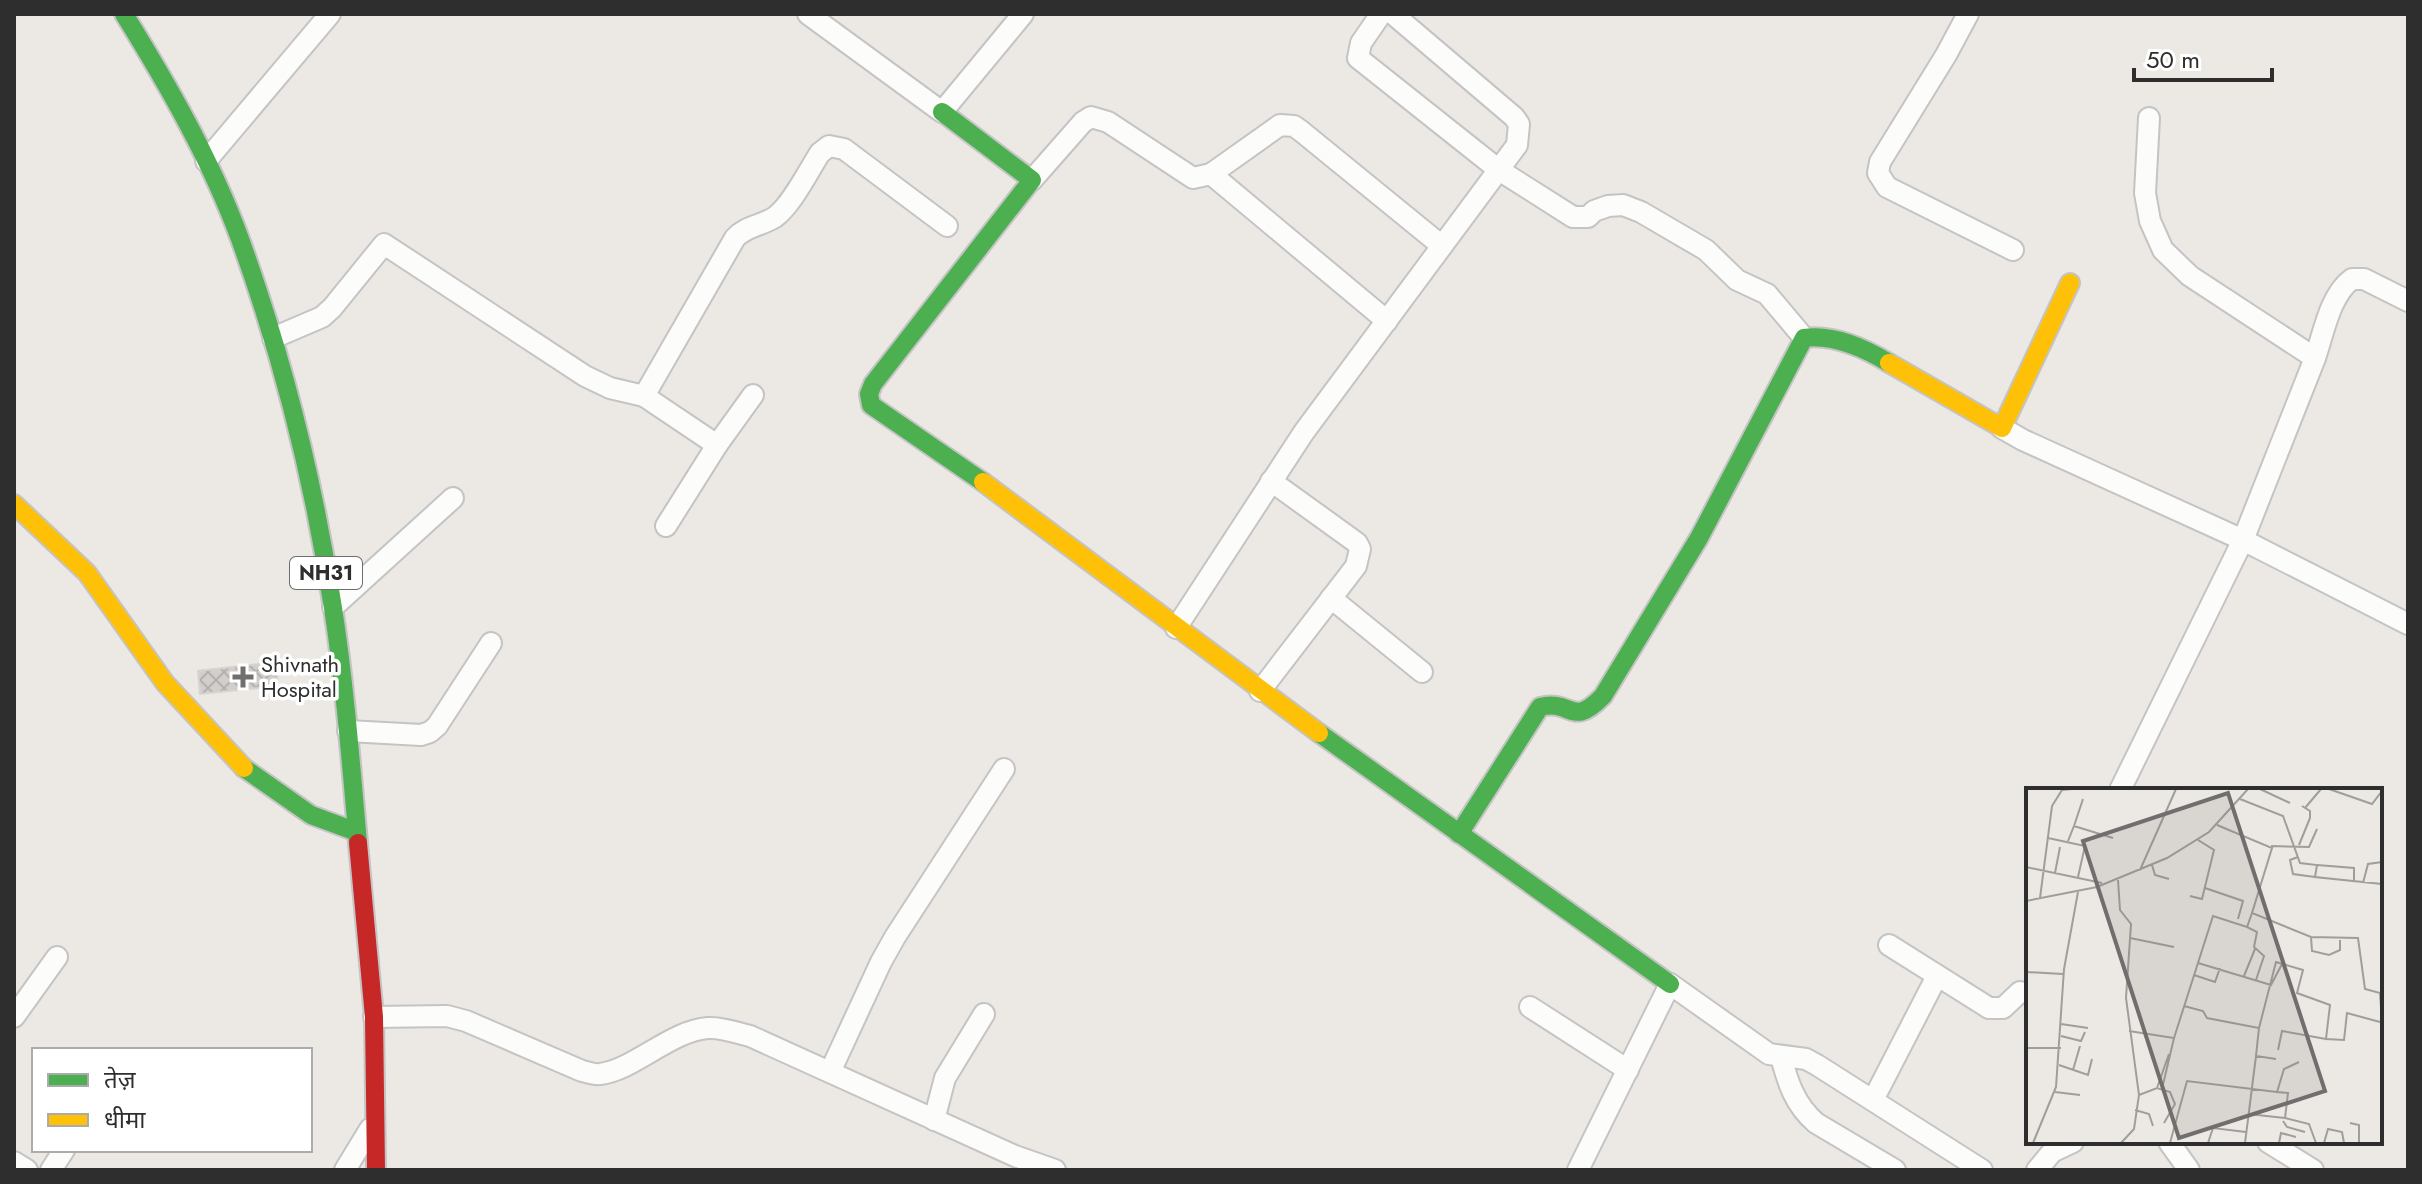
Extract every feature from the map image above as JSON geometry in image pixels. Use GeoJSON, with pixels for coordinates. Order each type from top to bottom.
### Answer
{"type":"FeatureCollection","features":[{"type":"Feature","properties":{"kind":"main road","name":"NH31"},"geometry":{"type":"LineString","coordinates":[[124,14],[162,75],[206,161],[239,237],[273,338],[304,459],[333,607],[348,731],[374,1017],[376,1170]]}},
{"type":"Feature","properties":{"kind":"main road"},"geometry":{"type":"LineString","coordinates":[[942,112],[1032,180],[873,384],[869,394],[871,405],[984,483],[1260,691],[1670,984]]}},
{"type":"Feature","properties":{"kind":"main road"},"geometry":{"type":"LineString","coordinates":[[1459,834],[1540,707],[1556,704],[1576,714],[1584,714],[1592,710],[1603,696],[1699,538],[1804,338],[1817,335],[1840,344],[1863,348],[2002,428],[2070,283]]}},
{"type":"Feature","properties":{"kind":"main road"},"geometry":{"type":"LineString","coordinates":[[14,504],[87,573],[165,683],[241,766],[311,815],[357,832]]}},
{"type":"Feature","properties":{"kind":"street"},"geometry":{"type":"LineString","coordinates":[[206,161],[330,14]]}},
{"type":"Feature","properties":{"kind":"street"},"geometry":{"type":"LineString","coordinates":[[808,14],[942,112],[1023,14]]}},
{"type":"Feature","properties":{"kind":"street"},"geometry":{"type":"LineString","coordinates":[[1381,14],[1361,43],[1358,58],[1499,170],[1573,217],[1588,217],[1608,206],[1623,205],[1641,212],[1716,257],[1737,280],[1767,294],[1804,338]]}},
{"type":"Feature","properties":{"kind":"street"},"geometry":{"type":"LineString","coordinates":[[1176,628],[1271,481],[1517,145],[1519,124],[1393,14]]}},
{"type":"Feature","properties":{"kind":"street"},"geometry":{"type":"LineString","coordinates":[[1968,14],[1880,162],[1878,173],[1887,187],[2013,250]]}},
{"type":"Feature","properties":{"kind":"street"},"geometry":{"type":"LineString","coordinates":[[1032,180],[1083,122],[1091,117],[1108,122],[1185,174],[1202,178],[1280,125],[1294,126],[1442,246]]}},
{"type":"Feature","properties":{"kind":"street"},"geometry":{"type":"LineString","coordinates":[[2149,118],[2145,193],[2150,221],[2163,250],[2190,276],[2315,358]]}},
{"type":"Feature","properties":{"kind":"street"},"geometry":{"type":"LineString","coordinates":[[644,396],[735,238],[742,230],[781,212],[820,153],[829,146],[844,149],[947,226]]}},
{"type":"Feature","properties":{"kind":"street"},"geometry":{"type":"LineString","coordinates":[[1211,174],[1387,321]]}},
{"type":"Feature","properties":{"kind":"street"},"geometry":{"type":"LineString","coordinates":[[273,338],[322,317],[384,244],[585,376],[610,388],[644,396],[717,445]]}},
{"type":"Feature","properties":{"kind":"street"},"geometry":{"type":"LineString","coordinates":[[2121,788],[2243,540],[2343,285],[2352,279],[2364,279],[2408,301]]}},
{"type":"Feature","properties":{"kind":"street"},"geometry":{"type":"LineString","coordinates":[[666,526],[753,395]]}},
{"type":"Feature","properties":{"kind":"street"},"geometry":{"type":"LineString","coordinates":[[2002,428],[2243,540],[2408,624]]}},
{"type":"Feature","properties":{"kind":"street"},"geometry":{"type":"LineString","coordinates":[[1260,691],[1356,566],[1360,549],[1357,543],[1271,481]]}},
{"type":"Feature","properties":{"kind":"street"},"geometry":{"type":"LineString","coordinates":[[333,607],[453,498]]}},
{"type":"Feature","properties":{"kind":"street"},"geometry":{"type":"LineString","coordinates":[[1331,598],[1422,672]]}},
{"type":"Feature","properties":{"kind":"street"},"geometry":{"type":"LineString","coordinates":[[348,731],[421,735],[430,732],[491,643]]}},
{"type":"Feature","properties":{"kind":"street"},"geometry":{"type":"LineString","coordinates":[[830,1072],[895,937],[1004,769]]}},
{"type":"Feature","properties":{"kind":"street"},"geometry":{"type":"LineString","coordinates":[[1889,945],[1996,1010],[2003,1008],[2025,988]]}},
{"type":"Feature","properties":{"kind":"street"},"geometry":{"type":"LineString","coordinates":[[18,1003],[57,957]]}},
{"type":"Feature","properties":{"kind":"street"},"geometry":{"type":"LineString","coordinates":[[1873,1100],[1937,976]]}},
{"type":"Feature","properties":{"kind":"street"},"geometry":{"type":"LineString","coordinates":[[1578,1170],[1670,984],[1769,1054],[1806,1059],[1982,1170]]}},
{"type":"Feature","properties":{"kind":"street"},"geometry":{"type":"LineString","coordinates":[[1530,1007],[1628,1070]]}},
{"type":"Feature","properties":{"kind":"street"},"geometry":{"type":"LineString","coordinates":[[934,1120],[945,1078],[984,1014]]}},
{"type":"Feature","properties":{"kind":"street"},"geometry":{"type":"LineString","coordinates":[[374,1017],[447,1016],[598,1075],[688,1032],[710,1027],[750,1036],[1015,1156],[1055,1170]]}},
{"type":"Feature","properties":{"kind":"street"},"geometry":{"type":"LineString","coordinates":[[1781,1057],[1788,1085],[1804,1113],[1895,1170]]}},
{"type":"Feature","properties":{"kind":"street"},"geometry":{"type":"LineString","coordinates":[[345,1170],[376,1119]]}},
{"type":"Feature","properties":{"kind":"street"},"geometry":{"type":"LineString","coordinates":[[2037,1170],[2052,1152],[2069,1144]]}},
{"type":"Feature","properties":{"kind":"street"},"geometry":{"type":"LineString","coordinates":[[2170,1144],[2189,1170]]}},
{"type":"Feature","properties":{"kind":"street"},"geometry":{"type":"LineString","coordinates":[[2271,1144],[2313,1170]]}},
{"type":"Feature","properties":{"kind":"street"},"geometry":{"type":"LineString","coordinates":[[51,1170],[63,1152]]}},
{"type":"Feature","properties":{"kind":"street"},"geometry":{"type":"LineString","coordinates":[[14,1162],[27,1170]]}},
{"type":"Feature","properties":{"kind":"building"},"geometry":{"type":"Polygon","coordinates":[[[276,662],[278,686],[200,694],[198,671],[276,662]]]}},
{"type":"Feature","properties":{"kind":"traffic: fast"},"geometry":{"type":"LineString","coordinates":[[124,14],[216,180],[256,284],[283,375],[307,468],[333,608],[358,843]]}},
{"type":"Feature","properties":{"kind":"traffic: fast"},"geometry":{"type":"LineString","coordinates":[[942,112],[1032,180],[873,384],[869,394],[871,405],[983,482]]}},
{"type":"Feature","properties":{"kind":"traffic: fast"},"geometry":{"type":"LineString","coordinates":[[1459,834],[1540,707],[1584,711],[1603,696],[1699,538],[1804,338],[1826,338],[1848,343],[1889,363]]}},
{"type":"Feature","properties":{"kind":"traffic: fast"},"geometry":{"type":"LineString","coordinates":[[1319,733],[1670,984]]}},
{"type":"Feature","properties":{"kind":"traffic: fast"},"geometry":{"type":"LineString","coordinates":[[244,768],[311,815],[357,832]]}},
{"type":"Feature","properties":{"kind":"traffic: slow"},"geometry":{"type":"LineString","coordinates":[[1889,363],[2002,428],[2070,283]]}},
{"type":"Feature","properties":{"kind":"traffic: slow"},"geometry":{"type":"LineString","coordinates":[[983,482],[1319,733]]}},
{"type":"Feature","properties":{"kind":"traffic: slow"},"geometry":{"type":"LineString","coordinates":[[14,504],[87,573],[165,683],[244,768]]}},
{"type":"Feature","properties":{"kind":"traffic: jam"},"geometry":{"type":"LineString","coordinates":[[358,843],[374,1017],[376,1170]]}},
{"type":"Feature","properties":{"kind":"place","name":"Shivnath Hospital"},"geometry":{"type":"Point","coordinates":[243,677]}}]}
